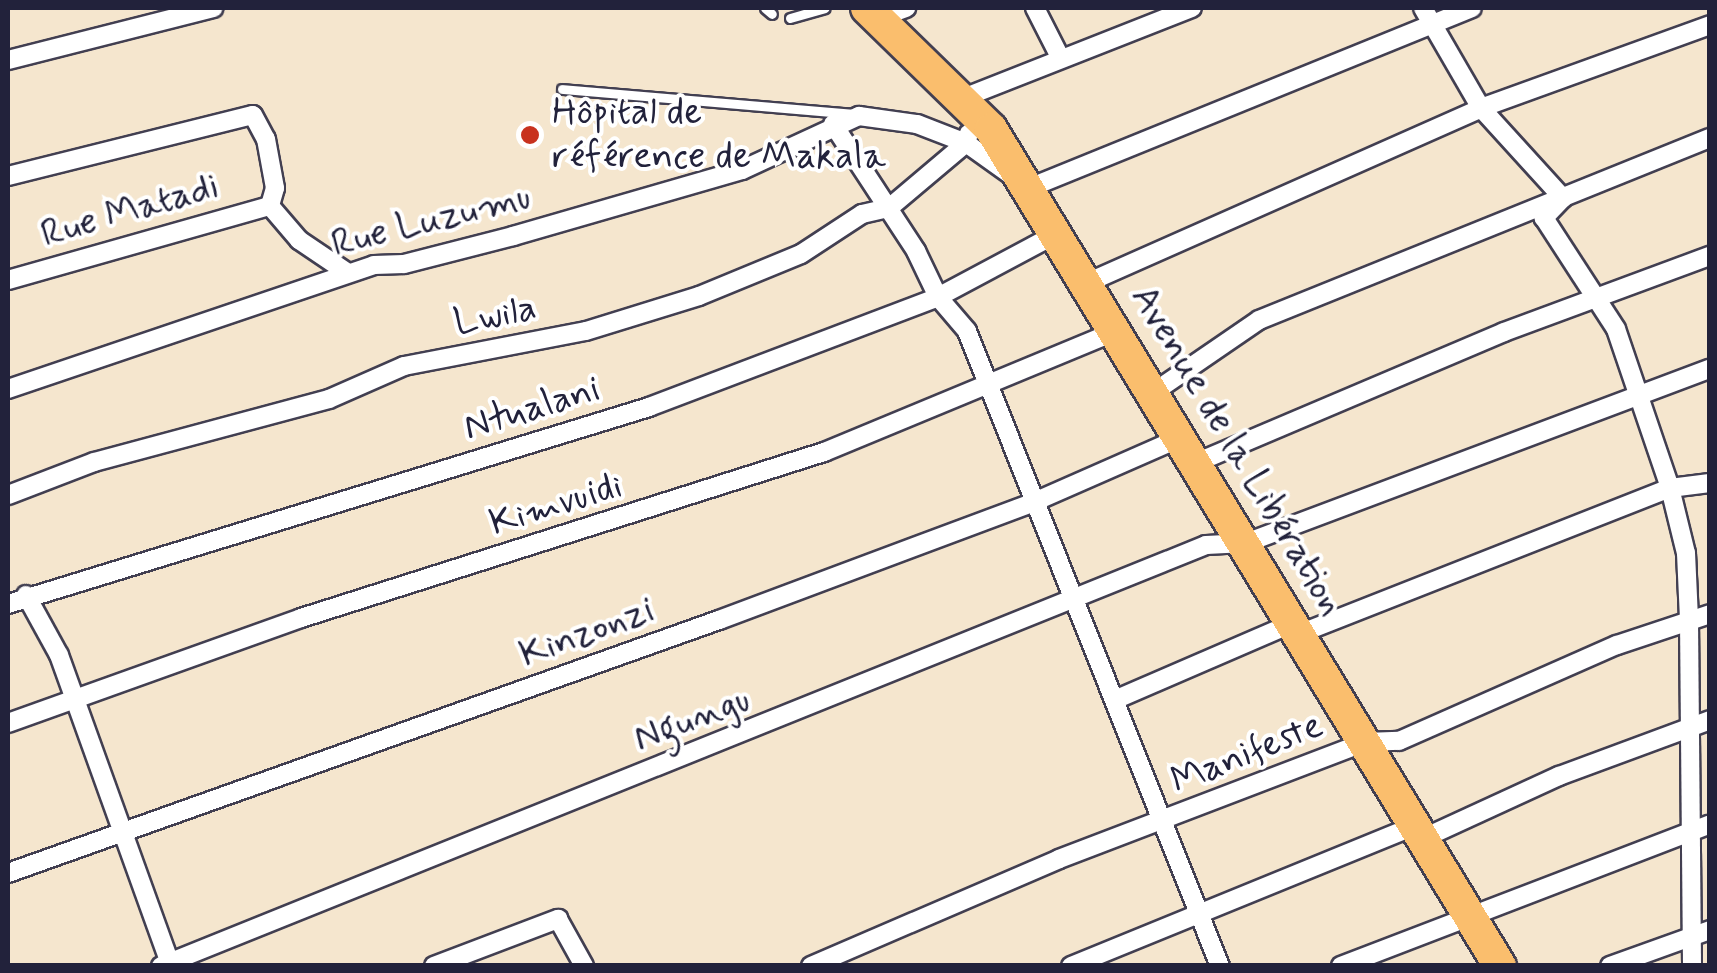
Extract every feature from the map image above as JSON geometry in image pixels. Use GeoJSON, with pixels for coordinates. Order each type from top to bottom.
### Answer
{"type":"FeatureCollection","features":[{"type":"Feature","properties":{"kind":"highway","name":"Avenue de la Libération"},"geometry":{"type":"LineString","coordinates":[[884,11],[969,105],[1029,188],[1500,966]]}},
{"type":"Feature","properties":{"kind":"street"},"geometry":{"type":"LineString","coordinates":[[8,60],[214,8]]}},
{"type":"Feature","properties":{"kind":"street"},"geometry":{"type":"LineString","coordinates":[[1034,8],[1060,57]]}},
{"type":"Feature","properties":{"kind":"street"},"geometry":{"type":"LineString","coordinates":[[966,144],[969,105],[1060,57],[1192,8]]}},
{"type":"Feature","properties":{"kind":"street"},"geometry":{"type":"LineString","coordinates":[[1423,8],[1481,108],[1563,198]]}},
{"type":"Feature","properties":{"kind":"street"},"geometry":{"type":"LineString","coordinates":[[1029,188],[1472,8]]}},
{"type":"Feature","properties":{"kind":"street"},"geometry":{"type":"LineString","coordinates":[[1089,282],[1481,108],[1710,25]]}},
{"type":"Feature","properties":{"kind":"street"},"geometry":{"type":"LineString","coordinates":[[8,176],[254,115],[266,139],[275,188],[270,206],[299,240],[348,273]]}},
{"type":"Feature","properties":{"kind":"street","name":"Rue Luzumu"},"geometry":{"type":"LineString","coordinates":[[8,389],[348,273],[742,170],[833,124],[864,116],[917,124],[966,144],[1029,188]]}},
{"type":"Feature","properties":{"kind":"street"},"geometry":{"type":"LineString","coordinates":[[833,124],[890,208],[938,298],[966,331],[985,389],[1117,699],[1220,966]]}},
{"type":"Feature","properties":{"kind":"street"},"geometry":{"type":"LineString","coordinates":[[1154,392],[1259,320],[1710,138]]}},
{"type":"Feature","properties":{"kind":"street","name":"Lwila"},"geometry":{"type":"LineString","coordinates":[[8,495],[94,462],[329,400],[404,366],[586,332],[699,296],[801,254],[862,214],[890,208],[966,144]]}},
{"type":"Feature","properties":{"kind":"street"},"geometry":{"type":"LineString","coordinates":[[1563,198],[1544,218],[1591,299],[1616,329],[1670,488],[1686,553],[1688,831],[1700,933],[1692,966]]}},
{"type":"Feature","properties":{"kind":"street","name":"Rue Matadi"},"geometry":{"type":"LineString","coordinates":[[8,280],[270,206]]}},
{"type":"Feature","properties":{"kind":"street","name":"Ntualani"},"geometry":{"type":"LineString","coordinates":[[8,604],[26,595],[649,407],[938,298],[1058,233]]}},
{"type":"Feature","properties":{"kind":"street","name":"Kinzonzi"},"geometry":{"type":"LineString","coordinates":[[8,874],[1190,449],[1710,256]]}},
{"type":"Feature","properties":{"kind":"street","name":"Kimvuidi"},"geometry":{"type":"LineString","coordinates":[[8,723],[72,696],[824,452],[985,389],[1118,330]]}},
{"type":"Feature","properties":{"kind":"street","name":"Ngungu"},"geometry":{"type":"LineString","coordinates":[[167,964],[1077,601],[1206,545],[1246,543],[1710,368]]}},
{"type":"Feature","properties":{"kind":"street"},"geometry":{"type":"LineString","coordinates":[[1117,699],[1670,488],[1710,483]]}},
{"type":"Feature","properties":{"kind":"street"},"geometry":{"type":"LineString","coordinates":[[26,595],[59,655],[119,836],[167,964]]}},
{"type":"Feature","properties":{"kind":"street","name":"Manifeste"},"geometry":{"type":"LineString","coordinates":[[810,966],[1059,859],[1163,823],[1366,742],[1398,741],[1617,645],[1710,614]]}},
{"type":"Feature","properties":{"kind":"street"},"geometry":{"type":"LineString","coordinates":[[1072,966],[1710,720]]}},
{"type":"Feature","properties":{"kind":"street"},"geometry":{"type":"LineString","coordinates":[[1341,966],[1710,824]]}},
{"type":"Feature","properties":{"kind":"street"},"geometry":{"type":"LineString","coordinates":[[434,966],[558,919],[584,966]]}},
{"type":"Feature","properties":{"kind":"street"},"geometry":{"type":"LineString","coordinates":[[1610,966],[1700,933]]}},
{"type":"Feature","properties":{"kind":"lane"},"geometry":{"type":"LineString","coordinates":[[790,18],[825,8]]}},
{"type":"Feature","properties":{"kind":"lane"},"geometry":{"type":"LineString","coordinates":[[562,90],[833,108],[864,116]]}},
{"type":"Feature","properties":{"kind":"place","name":"Hôpital de référence de Makala"},"geometry":{"type":"Point","coordinates":[530,135]}}]}
